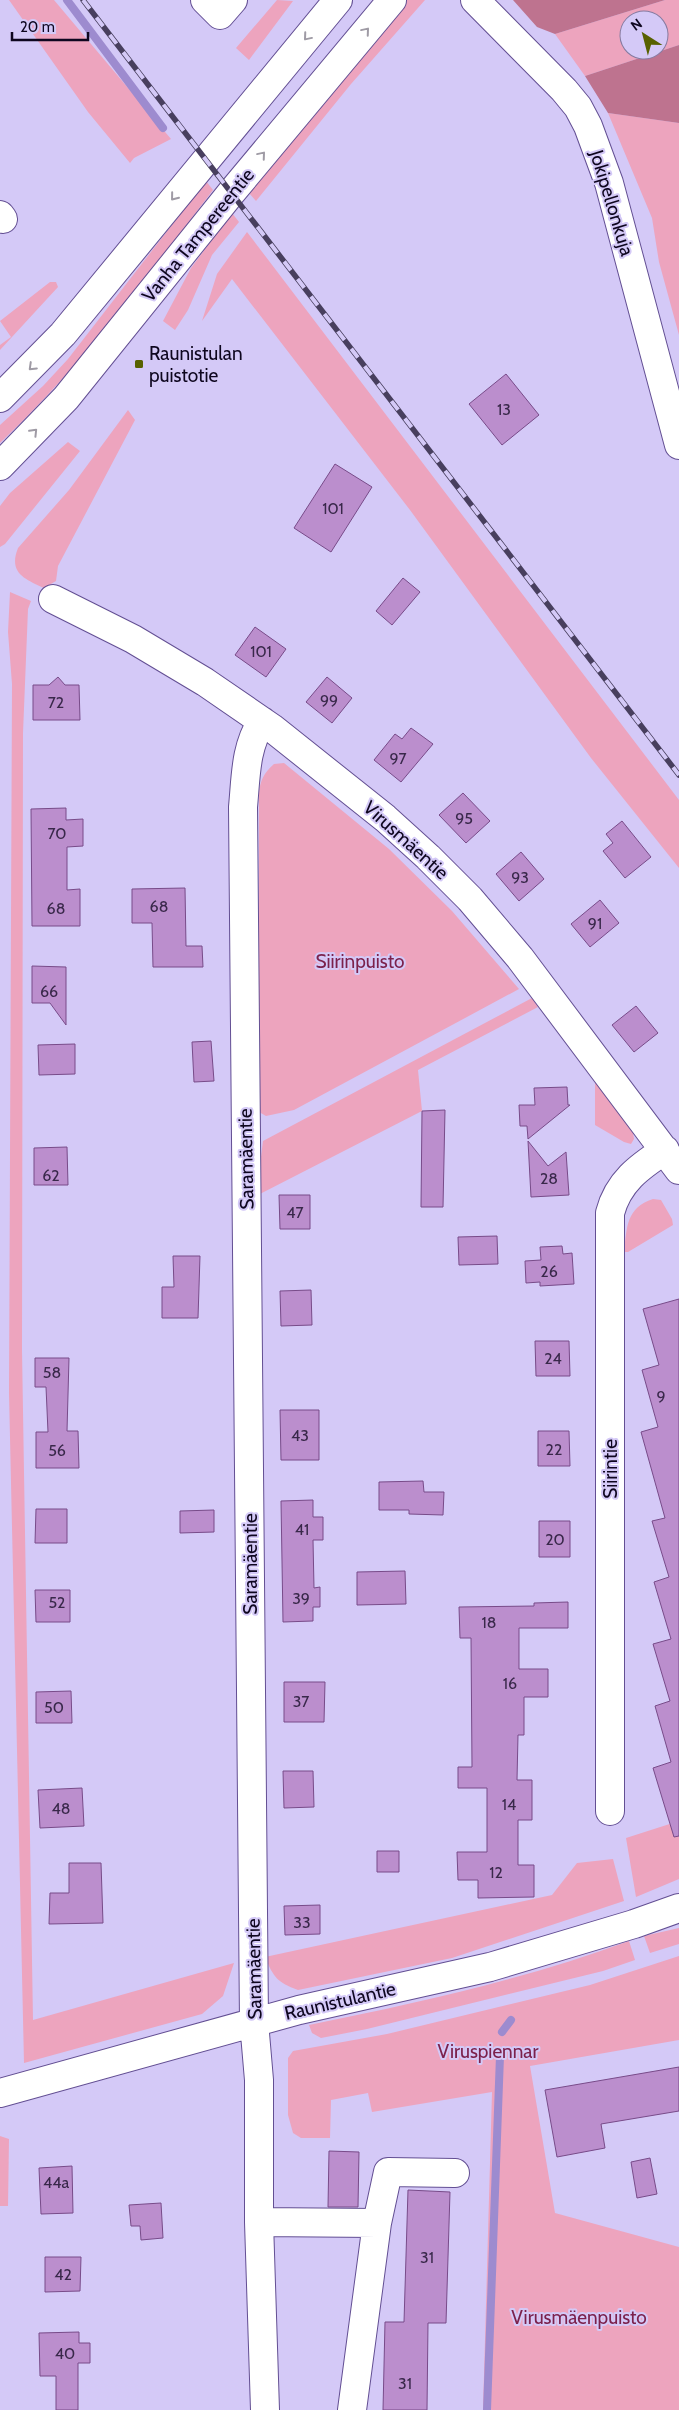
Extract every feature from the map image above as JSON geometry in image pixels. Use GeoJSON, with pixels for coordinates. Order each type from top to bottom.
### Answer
{"type":"FeatureCollection","features":[{"type":"Feature","properties":{"kind":"street"},"geometry":{"type":"LineString","coordinates":[[205,0],[220,15],[233,0]]}},
{"type":"Feature","properties":{"kind":"street"},"geometry":{"type":"LineString","coordinates":[[0,398],[63,334],[338,0]]}},
{"type":"Feature","properties":{"kind":"street","name":"Vanha Tampereentie"},"geometry":{"type":"LineString","coordinates":[[0,466],[66,398],[231,193],[392,0]]}},
{"type":"Feature","properties":{"kind":"street","name":"Jokipellonkuja"},"geometry":{"type":"LineString","coordinates":[[475,0],[564,90],[588,126],[608,183],[679,445]]}},
{"type":"Feature","properties":{"kind":"street","name":"Virusmäentie"},"geometry":{"type":"LineString","coordinates":[[53,599],[165,658],[205,682],[262,721],[385,818],[470,899],[520,958],[672,1160]]}},
{"type":"Feature","properties":{"kind":"street","name":"Saramäentie"},"geometry":{"type":"LineString","coordinates":[[262,721],[252,736],[248,752],[243,806],[254,2022],[259,2080],[258,2222],[266,2410]]}},
{"type":"Feature","properties":{"kind":"street","name":"Siirintie"},"geometry":{"type":"LineString","coordinates":[[610,1811],[610,1213],[614,1200],[623,1184],[634,1171],[672,1160]]}},
{"type":"Feature","properties":{"kind":"street","name":"Raunistulantie"},"geometry":{"type":"LineString","coordinates":[[0,2093],[254,2022],[490,1967],[634,1924],[679,1908]]}},
{"type":"Feature","properties":{"kind":"street"},"geometry":{"type":"LineString","coordinates":[[352,2410],[377,2223],[388,2172],[455,2173]]}},
{"type":"Feature","properties":{"kind":"street"},"geometry":{"type":"LineString","coordinates":[[258,2222],[377,2223]]}},
{"type":"Feature","properties":{"kind":"green space"},"geometry":{"type":"Polygon","coordinates":[[[9,0],[54,0],[171,139],[134,158],[130,163],[88,112],[9,0]]]}},
{"type":"Feature","properties":{"kind":"green space"},"geometry":{"type":"Polygon","coordinates":[[[277,0],[293,1],[249,60],[236,48],[277,0]]]}},
{"type":"Feature","properties":{"kind":"green space"},"geometry":{"type":"Polygon","coordinates":[[[407,0],[425,0],[351,84],[256,201],[249,193],[407,0]]]}},
{"type":"Feature","properties":{"kind":"green space"},"geometry":{"type":"Polygon","coordinates":[[[665,0],[679,0],[679,45],[669,48],[669,10],[633,10],[665,0]]]}},
{"type":"Feature","properties":{"kind":"green space"},"geometry":{"type":"Polygon","coordinates":[[[619,14],[619,60],[634,60],[585,76],[555,34],[619,14]]]}},
{"type":"Feature","properties":{"kind":"green space"},"geometry":{"type":"Polygon","coordinates":[[[608,113],[679,123],[679,335],[659,262],[652,218],[608,113]]]}},
{"type":"Feature","properties":{"kind":"green space"},"geometry":{"type":"Polygon","coordinates":[[[206,181],[213,190],[137,289],[58,384],[0,443],[0,425],[43,386],[68,359],[206,181]]]}},
{"type":"Feature","properties":{"kind":"green space"},"geometry":{"type":"Polygon","coordinates":[[[232,213],[239,222],[212,255],[188,310],[175,330],[163,321],[191,268],[232,213]]]}},
{"type":"Feature","properties":{"kind":"green space"},"geometry":{"type":"Polygon","coordinates":[[[247,232],[679,800],[679,868],[591,758],[410,510],[232,279],[202,321],[217,274],[247,232]]]}},
{"type":"Feature","properties":{"kind":"green space"},"geometry":{"type":"Polygon","coordinates":[[[50,282],[56,282],[58,287],[0,350],[0,345],[11,337],[0,321],[50,282]]]}},
{"type":"Feature","properties":{"kind":"green space"},"geometry":{"type":"Polygon","coordinates":[[[128,410],[135,420],[58,566],[56,581],[44,588],[25,578],[20,574],[15,564],[18,548],[69,490],[128,410]]]}},
{"type":"Feature","properties":{"kind":"green space"},"geometry":{"type":"Polygon","coordinates":[[[68,442],[80,451],[5,544],[0,547],[0,506],[10,493],[68,442]]]}},
{"type":"Feature","properties":{"kind":"green space"},"geometry":{"type":"Polygon","coordinates":[[[10,592],[31,601],[28,609],[23,733],[22,1350],[33,2020],[234,1963],[223,1996],[202,2014],[24,2063],[9,1393],[12,684],[8,632],[10,592]]]}},
{"type":"Feature","properties":{"kind":"green space","name":"Siirinpuisto"},"geometry":{"type":"Polygon","coordinates":[[[284,763],[389,849],[452,911],[519,989],[294,1110],[266,1116],[259,1112],[259,794],[263,777],[274,764],[284,763]]]}},
{"type":"Feature","properties":{"kind":"green space"},"geometry":{"type":"Polygon","coordinates":[[[532,998],[538,1007],[418,1070],[422,1111],[256,1196],[263,1141],[532,998]]]}},
{"type":"Feature","properties":{"kind":"green space"},"geometry":{"type":"Polygon","coordinates":[[[595,1079],[632,1126],[634,1139],[631,1144],[595,1125],[595,1079]]]}},
{"type":"Feature","properties":{"kind":"green space"},"geometry":{"type":"Polygon","coordinates":[[[653,1199],[661,1200],[672,1219],[673,1225],[628,1252],[624,1252],[627,1227],[633,1213],[644,1203],[653,1199]]]}},
{"type":"Feature","properties":{"kind":"green space"},"geometry":{"type":"Polygon","coordinates":[[[679,1821],[679,1879],[636,1897],[626,1838],[679,1821]]]}},
{"type":"Feature","properties":{"kind":"green space"},"geometry":{"type":"Polygon","coordinates":[[[613,1859],[624,1901],[452,1958],[298,1990],[277,1978],[265,1957],[552,1895],[577,1863],[613,1859]]]}},
{"type":"Feature","properties":{"kind":"green space"},"geometry":{"type":"Polygon","coordinates":[[[679,1928],[679,1944],[650,1953],[644,1936],[679,1928]]]}},
{"type":"Feature","properties":{"kind":"green space"},"geometry":{"type":"Polygon","coordinates":[[[629,1941],[635,1960],[603,1971],[367,2029],[321,2038],[312,2033],[309,2025],[471,1989],[551,1967],[629,1941]]]}},
{"type":"Feature","properties":{"kind":"green space"},"geometry":{"type":"Polygon","coordinates":[[[679,1956],[679,2040],[530,2066],[555,2213],[679,2247],[679,2410],[483,2410],[492,2092],[372,2112],[368,2093],[331,2100],[330,2138],[301,2138],[293,2133],[288,2115],[288,2058],[293,2051],[387,2034],[590,1985],[679,1956]]]}},
{"type":"Feature","properties":{"kind":"green space"},"geometry":{"type":"Polygon","coordinates":[[[0,2136],[9,2139],[8,2206],[0,2206],[0,2136]]]}},
{"type":"Feature","properties":{"kind":"shaded area"},"geometry":{"type":"Polygon","coordinates":[[[513,0],[665,0],[633,10],[619,10],[619,14],[555,34],[537,27],[513,0]]]}},
{"type":"Feature","properties":{"kind":"shaded area"},"geometry":{"type":"Polygon","coordinates":[[[679,45],[679,123],[608,113],[585,76],[634,60],[669,60],[669,48],[679,45]]]}},
{"type":"Feature","properties":{"kind":"building"},"geometry":{"type":"Polygon","coordinates":[[[506,374],[539,415],[502,445],[469,404],[506,374]]]}},
{"type":"Feature","properties":{"kind":"building"},"geometry":{"type":"Polygon","coordinates":[[[335,464],[372,487],[331,552],[294,528],[335,464]]]}},
{"type":"Feature","properties":{"kind":"building"},"geometry":{"type":"Polygon","coordinates":[[[403,578],[420,592],[392,625],[376,611],[403,578]]]}},
{"type":"Feature","properties":{"kind":"building"},"geometry":{"type":"Polygon","coordinates":[[[255,627],[286,649],[266,677],[235,655],[255,627]]]}},
{"type":"Feature","properties":{"kind":"building"},"geometry":{"type":"Polygon","coordinates":[[[58,677],[65,685],[79,685],[80,720],[33,720],[33,685],[49,685],[58,677]]]}},
{"type":"Feature","properties":{"kind":"building"},"geometry":{"type":"Polygon","coordinates":[[[327,677],[352,698],[332,723],[306,702],[327,677]]]}},
{"type":"Feature","properties":{"kind":"building"},"geometry":{"type":"Polygon","coordinates":[[[411,728],[433,744],[401,782],[374,760],[395,734],[402,739],[411,728]]]}},
{"type":"Feature","properties":{"kind":"building"},"geometry":{"type":"Polygon","coordinates":[[[463,793],[490,821],[466,843],[439,815],[463,793]]]}},
{"type":"Feature","properties":{"kind":"building"},"geometry":{"type":"Polygon","coordinates":[[[66,808],[66,820],[83,819],[83,846],[67,847],[67,890],[80,889],[80,926],[32,926],[31,809],[66,808]]]}},
{"type":"Feature","properties":{"kind":"building"},"geometry":{"type":"Polygon","coordinates":[[[622,821],[651,857],[625,878],[603,851],[613,843],[606,834],[622,821]]]}},
{"type":"Feature","properties":{"kind":"building"},"geometry":{"type":"Polygon","coordinates":[[[521,852],[544,879],[519,901],[496,874],[521,852]]]}},
{"type":"Feature","properties":{"kind":"building"},"geometry":{"type":"Polygon","coordinates":[[[185,888],[186,946],[202,946],[203,967],[153,967],[152,923],[132,923],[132,889],[185,888]]]}},
{"type":"Feature","properties":{"kind":"building"},"geometry":{"type":"Polygon","coordinates":[[[600,900],[619,923],[590,947],[571,924],[600,900]]]}},
{"type":"Feature","properties":{"kind":"building"},"geometry":{"type":"Polygon","coordinates":[[[32,966],[66,967],[66,1025],[50,1003],[32,1003],[32,966]]]}},
{"type":"Feature","properties":{"kind":"building"},"geometry":{"type":"Polygon","coordinates":[[[636,1006],[658,1033],[634,1052],[612,1025],[636,1006]]]}},
{"type":"Feature","properties":{"kind":"building"},"geometry":{"type":"Polygon","coordinates":[[[211,1041],[214,1081],[194,1082],[192,1042],[211,1041]]]}},
{"type":"Feature","properties":{"kind":"building"},"geometry":{"type":"Polygon","coordinates":[[[75,1044],[75,1074],[39,1075],[38,1045],[75,1044]]]}},
{"type":"Feature","properties":{"kind":"building"},"geometry":{"type":"Polygon","coordinates":[[[567,1087],[568,1105],[570,1105],[528,1139],[527,1126],[520,1126],[519,1105],[535,1105],[534,1088],[567,1087]]]}},
{"type":"Feature","properties":{"kind":"building"},"geometry":{"type":"Polygon","coordinates":[[[445,1110],[443,1207],[421,1207],[422,1111],[445,1110]]]}},
{"type":"Feature","properties":{"kind":"building"},"geometry":{"type":"Polygon","coordinates":[[[528,1141],[548,1166],[566,1152],[569,1195],[531,1197],[528,1141]]]}},
{"type":"Feature","properties":{"kind":"building"},"geometry":{"type":"Polygon","coordinates":[[[67,1147],[68,1185],[34,1185],[34,1148],[67,1147]]]}},
{"type":"Feature","properties":{"kind":"building"},"geometry":{"type":"Polygon","coordinates":[[[279,1195],[310,1195],[310,1229],[280,1229],[279,1195]]]}},
{"type":"Feature","properties":{"kind":"building"},"geometry":{"type":"Polygon","coordinates":[[[497,1236],[498,1264],[459,1265],[458,1237],[497,1236]]]}},
{"type":"Feature","properties":{"kind":"building"},"geometry":{"type":"Polygon","coordinates":[[[562,1246],[563,1254],[572,1253],[574,1284],[540,1286],[540,1282],[526,1283],[525,1261],[541,1260],[540,1247],[562,1246]]]}},
{"type":"Feature","properties":{"kind":"building"},"geometry":{"type":"Polygon","coordinates":[[[173,1256],[200,1256],[198,1318],[162,1318],[162,1287],[174,1287],[173,1256]]]}},
{"type":"Feature","properties":{"kind":"building"},"geometry":{"type":"Polygon","coordinates":[[[311,1290],[312,1325],[281,1326],[280,1291],[311,1290]]]}},
{"type":"Feature","properties":{"kind":"building"},"geometry":{"type":"Polygon","coordinates":[[[679,1299],[679,1836],[674,1837],[653,1768],[671,1762],[655,1706],[670,1701],[653,1644],[671,1639],[654,1582],[669,1577],[652,1521],[665,1518],[641,1432],[658,1427],[642,1370],[659,1365],[643,1309],[679,1299]]]}},
{"type":"Feature","properties":{"kind":"building"},"geometry":{"type":"Polygon","coordinates":[[[535,1341],[569,1341],[570,1376],[536,1376],[535,1341]]]}},
{"type":"Feature","properties":{"kind":"building"},"geometry":{"type":"Polygon","coordinates":[[[35,1358],[69,1358],[67,1431],[78,1431],[79,1468],[36,1468],[36,1432],[48,1432],[46,1387],[35,1387],[35,1358]]]}},
{"type":"Feature","properties":{"kind":"building"},"geometry":{"type":"Polygon","coordinates":[[[280,1410],[319,1410],[319,1460],[281,1460],[280,1410]]]}},
{"type":"Feature","properties":{"kind":"building"},"geometry":{"type":"Polygon","coordinates":[[[538,1431],[569,1431],[570,1466],[538,1466],[538,1431]]]}},
{"type":"Feature","properties":{"kind":"building"},"geometry":{"type":"Polygon","coordinates":[[[423,1481],[424,1492],[444,1492],[443,1515],[409,1514],[409,1510],[379,1510],[379,1482],[423,1481]]]}},
{"type":"Feature","properties":{"kind":"building"},"geometry":{"type":"Polygon","coordinates":[[[313,1500],[313,1517],[323,1517],[323,1540],[313,1540],[314,1588],[320,1587],[320,1607],[313,1607],[313,1621],[283,1622],[281,1501],[313,1500]]]}},
{"type":"Feature","properties":{"kind":"building"},"geometry":{"type":"Polygon","coordinates":[[[36,1509],[67,1509],[67,1543],[35,1543],[36,1509]]]}},
{"type":"Feature","properties":{"kind":"building"},"geometry":{"type":"Polygon","coordinates":[[[214,1510],[214,1532],[180,1533],[180,1511],[214,1510]]]}},
{"type":"Feature","properties":{"kind":"building"},"geometry":{"type":"Polygon","coordinates":[[[539,1521],[570,1521],[570,1557],[539,1557],[539,1521]]]}},
{"type":"Feature","properties":{"kind":"building"},"geometry":{"type":"Polygon","coordinates":[[[405,1571],[406,1604],[357,1605],[357,1572],[405,1571]]]}},
{"type":"Feature","properties":{"kind":"building"},"geometry":{"type":"Polygon","coordinates":[[[35,1590],[70,1590],[70,1622],[36,1622],[35,1590]]]}},
{"type":"Feature","properties":{"kind":"building"},"geometry":{"type":"Polygon","coordinates":[[[568,1602],[568,1628],[519,1628],[519,1669],[548,1669],[548,1697],[524,1697],[524,1735],[518,1735],[517,1780],[532,1780],[532,1820],[518,1820],[518,1865],[534,1865],[534,1897],[478,1898],[478,1880],[458,1880],[457,1852],[487,1852],[487,1788],[458,1788],[458,1767],[472,1767],[471,1638],[460,1638],[459,1607],[534,1606],[534,1603],[568,1602]]]}},
{"type":"Feature","properties":{"kind":"building"},"geometry":{"type":"Polygon","coordinates":[[[284,1682],[325,1682],[324,1722],[284,1722],[284,1682]]]}},
{"type":"Feature","properties":{"kind":"building"},"geometry":{"type":"Polygon","coordinates":[[[71,1691],[72,1723],[36,1723],[36,1692],[71,1691]]]}},
{"type":"Feature","properties":{"kind":"building"},"geometry":{"type":"Polygon","coordinates":[[[283,1771],[313,1771],[314,1807],[284,1808],[283,1771]]]}},
{"type":"Feature","properties":{"kind":"building"},"geometry":{"type":"Polygon","coordinates":[[[82,1788],[84,1826],[40,1828],[38,1790],[82,1788]]]}},
{"type":"Feature","properties":{"kind":"building"},"geometry":{"type":"Polygon","coordinates":[[[377,1851],[399,1851],[399,1872],[377,1872],[377,1851]]]}},
{"type":"Feature","properties":{"kind":"building"},"geometry":{"type":"Polygon","coordinates":[[[69,1863],[101,1863],[103,1923],[49,1924],[50,1893],[69,1893],[69,1863]]]}},
{"type":"Feature","properties":{"kind":"building"},"geometry":{"type":"Polygon","coordinates":[[[320,1905],[320,1934],[285,1935],[284,1906],[320,1905]]]}},
{"type":"Feature","properties":{"kind":"building"},"geometry":{"type":"Polygon","coordinates":[[[679,2067],[679,2111],[601,2124],[605,2148],[557,2157],[545,2090],[679,2067]]]}},
{"type":"Feature","properties":{"kind":"building"},"geometry":{"type":"Polygon","coordinates":[[[329,2151],[359,2152],[358,2207],[328,2207],[329,2151]]]}},
{"type":"Feature","properties":{"kind":"building"},"geometry":{"type":"Polygon","coordinates":[[[650,2158],[657,2194],[637,2198],[631,2162],[650,2158]]]}},
{"type":"Feature","properties":{"kind":"building"},"geometry":{"type":"Polygon","coordinates":[[[72,2166],[73,2213],[41,2214],[39,2168],[72,2166]]]}},
{"type":"Feature","properties":{"kind":"building"},"geometry":{"type":"Polygon","coordinates":[[[408,2190],[450,2192],[446,2323],[428,2323],[427,2410],[383,2410],[385,2322],[404,2322],[408,2190]]]}},
{"type":"Feature","properties":{"kind":"building"},"geometry":{"type":"Polygon","coordinates":[[[161,2203],[163,2238],[141,2240],[140,2226],[131,2226],[129,2205],[161,2203]]]}},
{"type":"Feature","properties":{"kind":"building"},"geometry":{"type":"Polygon","coordinates":[[[45,2257],[81,2257],[80,2291],[45,2292],[45,2257]]]}},
{"type":"Feature","properties":{"kind":"building"},"geometry":{"type":"Polygon","coordinates":[[[79,2332],[79,2343],[90,2343],[90,2363],[78,2363],[78,2410],[56,2410],[56,2376],[40,2376],[39,2333],[79,2332]]]}},
{"type":"Feature","properties":{"kind":"waterway"},"geometry":{"type":"LineString","coordinates":[[67,0],[163,128]]}},
{"type":"Feature","properties":{"kind":"waterway"},"geometry":{"type":"LineString","coordinates":[[502,2032],[511,2020]]}},
{"type":"Feature","properties":{"kind":"waterway"},"geometry":{"type":"LineString","coordinates":[[487,2410],[500,2056]]}},
{"type":"Feature","properties":{"kind":"railway"},"geometry":{"type":"LineString","coordinates":[[83,0],[679,775]]}},
{"type":"Feature","properties":{"kind":"place","name":"Raunistulan puistotie"},"geometry":{"type":"Point","coordinates":[139,364]}},
{"type":"Feature","properties":{"kind":"park label","name":"Viruspiennar"},"geometry":{"type":"Point","coordinates":[488,2051]}},
{"type":"Feature","properties":{"kind":"park label","name":"Virusmäenpuisto"},"geometry":{"type":"Point","coordinates":[579,2317]}}]}
